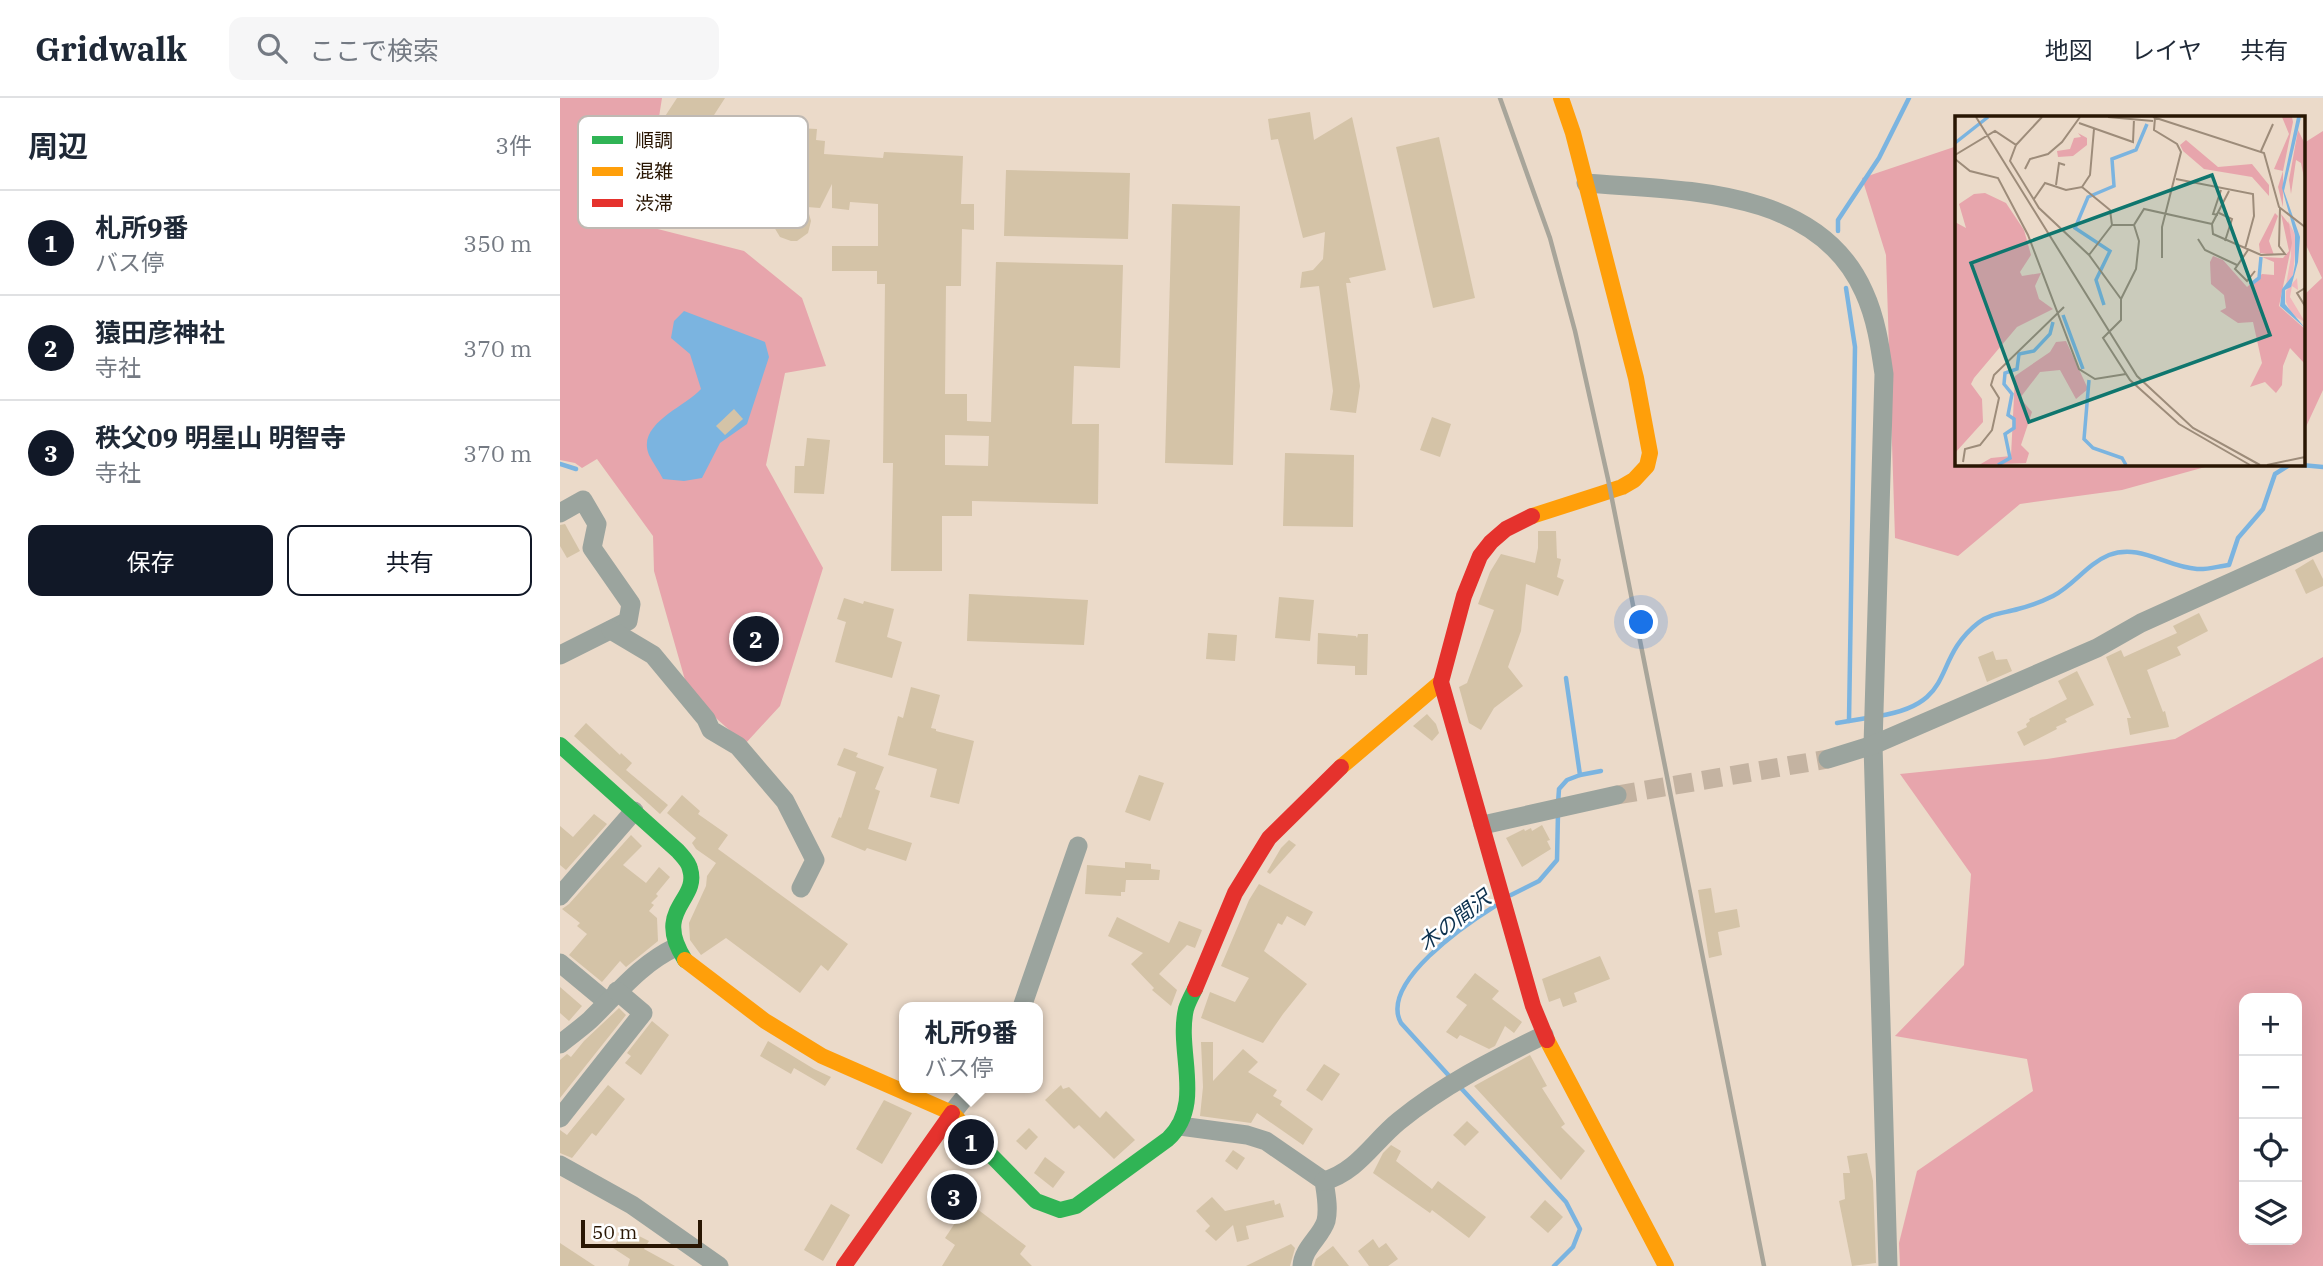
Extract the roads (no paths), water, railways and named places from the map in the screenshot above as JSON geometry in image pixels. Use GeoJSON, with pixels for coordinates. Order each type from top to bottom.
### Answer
{"type":"FeatureCollection","features":[{"type":"Feature","properties":{"kind":"street"},"geometry":{"type":"LineString","coordinates":[[1560,98],[1573,133],[1586,183],[1643,411],[1650,453],[1647,467],[1622,487],[1535,515],[1506,530],[1488,544],[1471,578],[1441,682],[1533,1006],[1544,1035],[1667,1266]]}},
{"type":"Feature","properties":{"kind":"street"},"geometry":{"type":"LineString","coordinates":[[1586,183],[1718,194],[1754,203],[1796,220],[1819,235],[1841,256],[1864,290],[1877,327],[1884,374],[1873,736],[1888,1266]]}},
{"type":"Feature","properties":{"kind":"street"},"geometry":{"type":"LineString","coordinates":[[560,513],[583,500],[597,524],[592,548],[631,604],[628,621],[560,655]]}},
{"type":"Feature","properties":{"kind":"street"},"geometry":{"type":"LineString","coordinates":[[1828,759],[1873,736],[2096,648],[2141,623],[2323,541]]}},
{"type":"Feature","properties":{"kind":"street"},"geometry":{"type":"LineString","coordinates":[[611,630],[653,655],[706,719],[711,730],[738,746],[785,801],[815,860],[801,888]]}},
{"type":"Feature","properties":{"kind":"street"},"geometry":{"type":"LineString","coordinates":[[906,1093],[952,1113],[1036,1201],[1060,1210],[1076,1206],[1168,1139],[1180,1126],[1188,1101],[1184,1028],[1186,1009],[1236,893],[1269,838],[1338,769],[1441,682]]}},
{"type":"Feature","properties":{"kind":"street"},"geometry":{"type":"LineString","coordinates":[[560,746],[678,850],[690,866],[692,879],[673,919],[672,933],[676,947],[687,964],[765,1021],[822,1056],[899,1090]]}},
{"type":"Feature","properties":{"kind":"street"},"geometry":{"type":"LineString","coordinates":[[1483,825],[1617,795]]}},
{"type":"Feature","properties":{"kind":"street"},"geometry":{"type":"LineString","coordinates":[[560,896],[634,811]]}},
{"type":"Feature","properties":{"kind":"street"},"geometry":{"type":"LineString","coordinates":[[1024,1002],[1078,846]]}},
{"type":"Feature","properties":{"kind":"street"},"geometry":{"type":"LineString","coordinates":[[560,1044],[589,1021],[657,956],[676,947]]}},
{"type":"Feature","properties":{"kind":"street"},"geometry":{"type":"LineString","coordinates":[[560,963],[612,997],[643,1013],[560,1118]]}},
{"type":"Feature","properties":{"kind":"street"},"geometry":{"type":"LineString","coordinates":[[1324,1181],[1353,1168],[1398,1122],[1446,1088],[1482,1065],[1544,1035]]}},
{"type":"Feature","properties":{"kind":"street"},"geometry":{"type":"LineString","coordinates":[[844,1266],[968,1093]]}},
{"type":"Feature","properties":{"kind":"street"},"geometry":{"type":"LineString","coordinates":[[1180,1126],[1247,1135],[1266,1141],[1324,1181],[1327,1201],[1325,1222],[1303,1259],[1303,1266]]}},
{"type":"Feature","properties":{"kind":"street"},"geometry":{"type":"LineString","coordinates":[[560,1165],[632,1205],[692,1258],[719,1266]]}},
{"type":"Feature","properties":{"kind":"water"},"geometry":{"type":"Polygon","coordinates":[[[684,311],[765,342],[769,357],[747,424],[720,443],[702,478],[684,481],[663,479],[649,455],[647,444],[649,434],[656,425],[701,389],[690,354],[671,338],[674,321],[684,311]]]}},
{"type":"Feature","properties":{"kind":"waterway"},"geometry":{"type":"LineString","coordinates":[[1838,231],[1838,220],[1879,158],[1909,98]]}},
{"type":"Feature","properties":{"kind":"waterway"},"geometry":{"type":"LineString","coordinates":[[1846,288],[1855,347],[1849,721]]}},
{"type":"Feature","properties":{"kind":"waterway"},"geometry":{"type":"LineString","coordinates":[[560,464],[576,469]]}},
{"type":"Feature","properties":{"kind":"waterway"},"geometry":{"type":"LineString","coordinates":[[2305,465],[2323,467]]}},
{"type":"Feature","properties":{"kind":"waterway"},"geometry":{"type":"LineString","coordinates":[[1879,716],[1904,710],[1933,691],[1963,637],[1978,623],[1993,615],[2032,605],[2053,596],[2109,555],[2131,552],[2197,569],[2229,565],[2238,538],[2263,509],[2275,474],[2288,466]]}},
{"type":"Feature","properties":{"kind":"waterway","name":"木の間沢"},"geometry":{"type":"LineString","coordinates":[[1558,804],[1559,789],[1567,780],[1580,775],[1566,678]]}},
{"type":"Feature","properties":{"kind":"waterway"},"geometry":{"type":"LineString","coordinates":[[1837,723],[1867,718]]}},
{"type":"Feature","properties":{"kind":"waterway"},"geometry":{"type":"LineString","coordinates":[[1580,775],[1601,771]]}},
{"type":"Feature","properties":{"kind":"waterway","name":"木の間沢"},"geometry":{"type":"LineString","coordinates":[[1511,895],[1539,881],[1557,860],[1558,813]]}},
{"type":"Feature","properties":{"kind":"waterway","name":"木の間沢"},"geometry":{"type":"LineString","coordinates":[[1451,1078],[1401,1023],[1398,1007],[1402,990],[1429,956],[1465,926],[1495,906]]}},
{"type":"Feature","properties":{"kind":"waterway","name":"木の間沢"},"geometry":{"type":"LineString","coordinates":[[1460,1087],[1566,1202],[1580,1229],[1573,1247],[1554,1266]]}},
{"type":"Feature","properties":{"kind":"tunnel"},"geometry":{"type":"LineString","coordinates":[[1617,795],[1828,759]]}},
{"type":"Feature","properties":{"kind":"railway"},"geometry":{"type":"LineString","coordinates":[[1500,98],[1550,238],[1575,331],[1608,479],[1764,1266]]}},
{"type":"Feature","properties":{"kind":"place","name":"猿田彦神社"},"geometry":{"type":"Point","coordinates":[756,639]}},
{"type":"Feature","properties":{"kind":"place","name":"札所9番"},"geometry":{"type":"Point","coordinates":[971,1142]}},
{"type":"Feature","properties":{"kind":"place","name":"秩父09 明星山 明智寺"},"geometry":{"type":"Point","coordinates":[954,1197]}}]}
